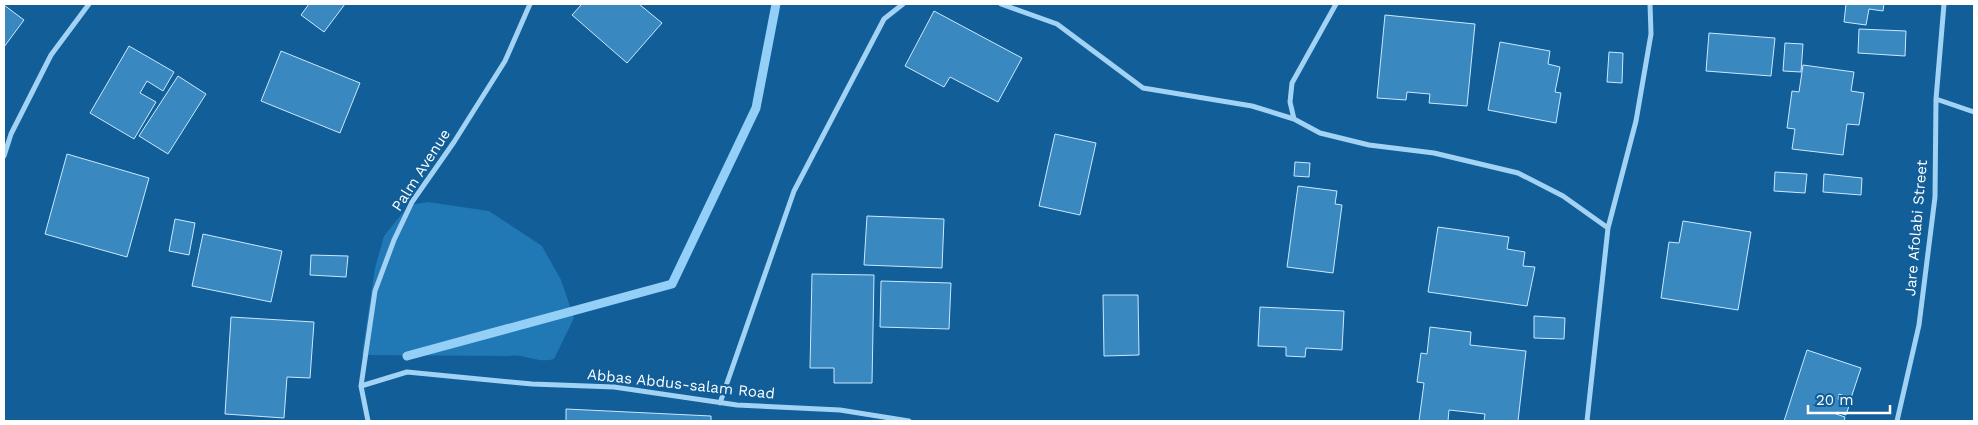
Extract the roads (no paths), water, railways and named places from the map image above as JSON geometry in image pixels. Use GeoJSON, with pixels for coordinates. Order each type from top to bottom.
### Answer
{"type":"FeatureCollection","features":[{"type":"Feature","properties":{"kind":"street"},"geometry":{"type":"LineString","coordinates":[[4,156],[11,134],[51,55],[89,4]]}},
{"type":"Feature","properties":{"kind":"street","name":"Palm Avenue"},"geometry":{"type":"LineString","coordinates":[[368,421],[361,386],[376,291],[394,240],[412,202],[454,142],[505,61],[530,4]]}},
{"type":"Feature","properties":{"kind":"street"},"geometry":{"type":"LineString","coordinates":[[720,403],[794,191],[884,20],[903,4]]}},
{"type":"Feature","properties":{"kind":"street"},"geometry":{"type":"LineString","coordinates":[[1001,4],[1057,24],[1143,88],[1252,106],[1294,120],[1320,133],[1369,145],[1434,153],[1518,173],[1563,196],[1608,228]]}},
{"type":"Feature","properties":{"kind":"street"},"geometry":{"type":"LineString","coordinates":[[1294,120],[1290,102],[1292,82],[1336,4]]}},
{"type":"Feature","properties":{"kind":"street"},"geometry":{"type":"LineString","coordinates":[[1587,421],[1608,228],[1636,121],[1651,34],[1650,4]]}},
{"type":"Feature","properties":{"kind":"street","name":"Jare Afolabi Street"},"geometry":{"type":"LineString","coordinates":[[1897,421],[1919,325],[1934,207],[1936,99],[1944,4]]}},
{"type":"Feature","properties":{"kind":"street"},"geometry":{"type":"LineString","coordinates":[[1936,99],[1974,112]]}},
{"type":"Feature","properties":{"kind":"street","name":"Abbas Abdus-salam Road"},"geometry":{"type":"LineString","coordinates":[[361,386],[407,372],[532,384],[614,387],[720,403],[840,410],[909,421]]}},
{"type":"Feature","properties":{"kind":"waterway"},"geometry":{"type":"LineString","coordinates":[[407,356],[672,284],[756,108],[776,4]]}}]}
